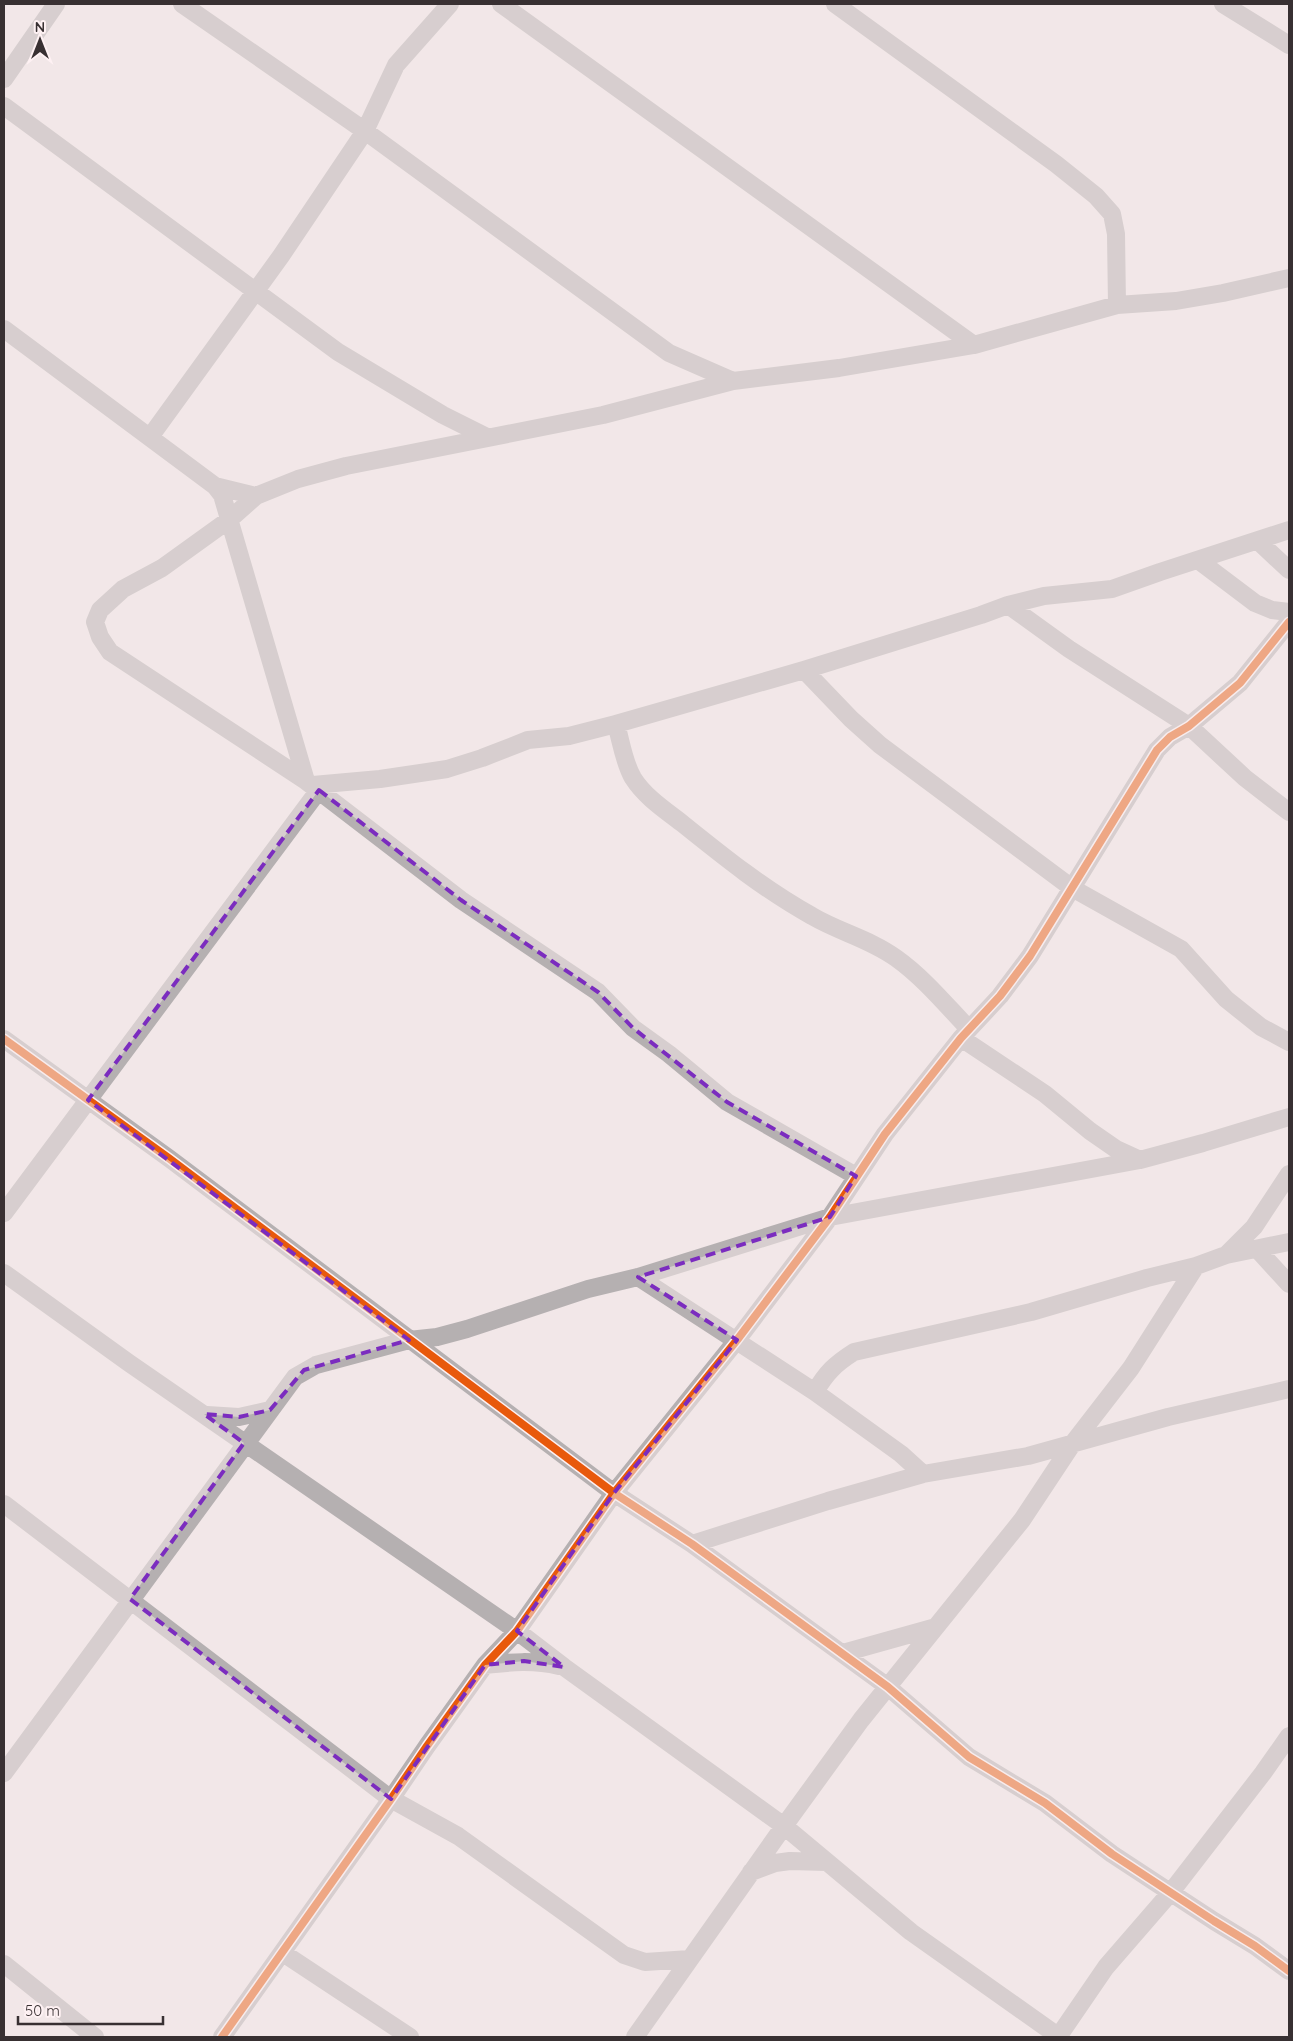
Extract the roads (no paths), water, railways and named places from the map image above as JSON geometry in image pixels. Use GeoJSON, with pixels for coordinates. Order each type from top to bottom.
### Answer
{"type":"FeatureCollection","features":[{"type":"Feature","properties":{"kind":"street"},"geometry":{"type":"LineString","coordinates":[[4,79],[56,4]]}},
{"type":"Feature","properties":{"kind":"street"},"geometry":{"type":"LineString","coordinates":[[182,4],[365,131],[669,353],[733,381]]}},
{"type":"Feature","properties":{"kind":"street"},"geometry":{"type":"LineString","coordinates":[[150,437],[281,256],[365,131],[396,65],[450,4]]}},
{"type":"Feature","properties":{"kind":"street"},"geometry":{"type":"LineString","coordinates":[[501,4],[974,345]]}},
{"type":"Feature","properties":{"kind":"street"},"geometry":{"type":"LineString","coordinates":[[835,4],[1056,164],[1101,202],[1112,214],[1116,234],[1117,305]]}},
{"type":"Feature","properties":{"kind":"street"},"geometry":{"type":"LineString","coordinates":[[1223,4],[1289,45]]}},
{"type":"Feature","properties":{"kind":"street"},"geometry":{"type":"LineString","coordinates":[[4,106],[338,352],[443,415],[487,437]]}},
{"type":"Feature","properties":{"kind":"street"},"geometry":{"type":"LineString","coordinates":[[856,1176],[727,1102],[669,1054],[633,1028],[598,992],[462,900],[313,785],[110,652],[100,637],[95,622],[100,610],[123,588],[162,568],[230,519],[256,496],[329,469],[603,415],[733,381],[839,368],[974,345],[1117,305],[1176,301],[1223,293],[1289,278]]}},
{"type":"Feature","properties":{"kind":"street"},"geometry":{"type":"LineString","coordinates":[[4,329],[215,486],[224,500],[313,785]]}},
{"type":"Feature","properties":{"kind":"street"},"geometry":{"type":"LineString","coordinates":[[215,486],[256,496]]}},
{"type":"Feature","properties":{"kind":"street"},"geometry":{"type":"LineString","coordinates":[[4,1213],[88,1100],[313,785],[388,778],[447,769],[528,740],[569,736],[804,670],[981,615],[1008,604],[1044,596],[1112,590],[1160,572],[1289,530]]}},
{"type":"Feature","properties":{"kind":"street"},"geometry":{"type":"LineString","coordinates":[[1258,541],[1289,570]]}},
{"type":"Feature","properties":{"kind":"street"},"geometry":{"type":"LineString","coordinates":[[1198,560],[1255,603],[1272,610],[1289,612]]}},
{"type":"Feature","properties":{"kind":"street"},"geometry":{"type":"LineString","coordinates":[[1008,604],[1069,649],[1189,726],[1245,778],[1289,812]]}},
{"type":"Feature","properties":{"kind":"street"},"geometry":{"type":"LineString","coordinates":[[222,2037],[485,1666],[517,1630],[614,1493],[737,1340],[830,1217],[885,1134],[965,1033],[1000,996],[1030,956],[1157,750],[1170,737],[1189,726],[1240,683],[1289,622]]}},
{"type":"Feature","properties":{"kind":"street"},"geometry":{"type":"LineString","coordinates":[[804,670],[851,719],[880,745],[1072,888],[1181,949],[1226,998],[1261,1027],[1289,1042]]}},
{"type":"Feature","properties":{"kind":"street"},"geometry":{"type":"LineString","coordinates":[[616,724],[632,776],[646,794],[660,806],[734,865],[772,892],[814,917],[866,939],[897,958],[924,982],[965,1033],[1090,1131],[1109,1144],[1140,1160]]}},
{"type":"Feature","properties":{"kind":"street"},"geometry":{"type":"LineString","coordinates":[[4,1039],[170,1159],[614,1493],[692,1544],[888,1687],[969,1757],[1045,1803],[1112,1854],[1255,1946],[1289,1971]]}},
{"type":"Feature","properties":{"kind":"street"},"geometry":{"type":"LineString","coordinates":[[4,1773],[244,1443],[294,1376],[304,1370],[316,1365],[409,1340],[437,1338],[467,1330],[588,1289],[638,1277],[830,1217],[1140,1160],[1289,1117]]}},
{"type":"Feature","properties":{"kind":"street"},"geometry":{"type":"LineString","coordinates":[[1226,1255],[1254,1227],[1289,1174]]}},
{"type":"Feature","properties":{"kind":"street"},"geometry":{"type":"LineString","coordinates":[[816,1392],[825,1374],[854,1352],[1031,1312],[1196,1266],[1226,1255],[1289,1242]]}},
{"type":"Feature","properties":{"kind":"street"},"geometry":{"type":"LineString","coordinates":[[1257,1249],[1289,1284]]}},
{"type":"Feature","properties":{"kind":"street"},"geometry":{"type":"LineString","coordinates":[[635,2037],[784,1826],[888,1687],[1022,1520],[1073,1444],[1131,1368],[1196,1266]]}},
{"type":"Feature","properties":{"kind":"street"},"geometry":{"type":"LineString","coordinates":[[4,1273],[244,1443],[517,1630],[564,1667],[784,1826],[911,1932],[1058,2037],[1106,1967],[1171,1892],[1263,1773],[1289,1736]]}},
{"type":"Feature","properties":{"kind":"street"},"geometry":{"type":"LineString","coordinates":[[638,1277],[816,1392],[900,1454],[923,1474]]}},
{"type":"Feature","properties":{"kind":"street"},"geometry":{"type":"LineString","coordinates":[[692,1544],[828,1501],[923,1474],[1028,1456],[1168,1417],[1289,1388]]}},
{"type":"Feature","properties":{"kind":"street"},"geometry":{"type":"LineString","coordinates":[[204,1414],[239,1417],[270,1410]]}},
{"type":"Feature","properties":{"kind":"street"},"geometry":{"type":"LineString","coordinates":[[4,1504],[391,1799],[458,1836],[624,1955],[645,1962],[690,1959]]}},
{"type":"Feature","properties":{"kind":"street"},"geometry":{"type":"LineString","coordinates":[[842,1653],[936,1627]]}},
{"type":"Feature","properties":{"kind":"street"},"geometry":{"type":"LineString","coordinates":[[485,1666],[524,1661],[564,1667]]}},
{"type":"Feature","properties":{"kind":"street"},"geometry":{"type":"LineString","coordinates":[[751,1872],[790,1860],[827,1862]]}},
{"type":"Feature","properties":{"kind":"street"},"geometry":{"type":"LineString","coordinates":[[283,1953],[410,2037]]}},
{"type":"Feature","properties":{"kind":"street"},"geometry":{"type":"LineString","coordinates":[[4,1964],[95,2037]]}}]}
